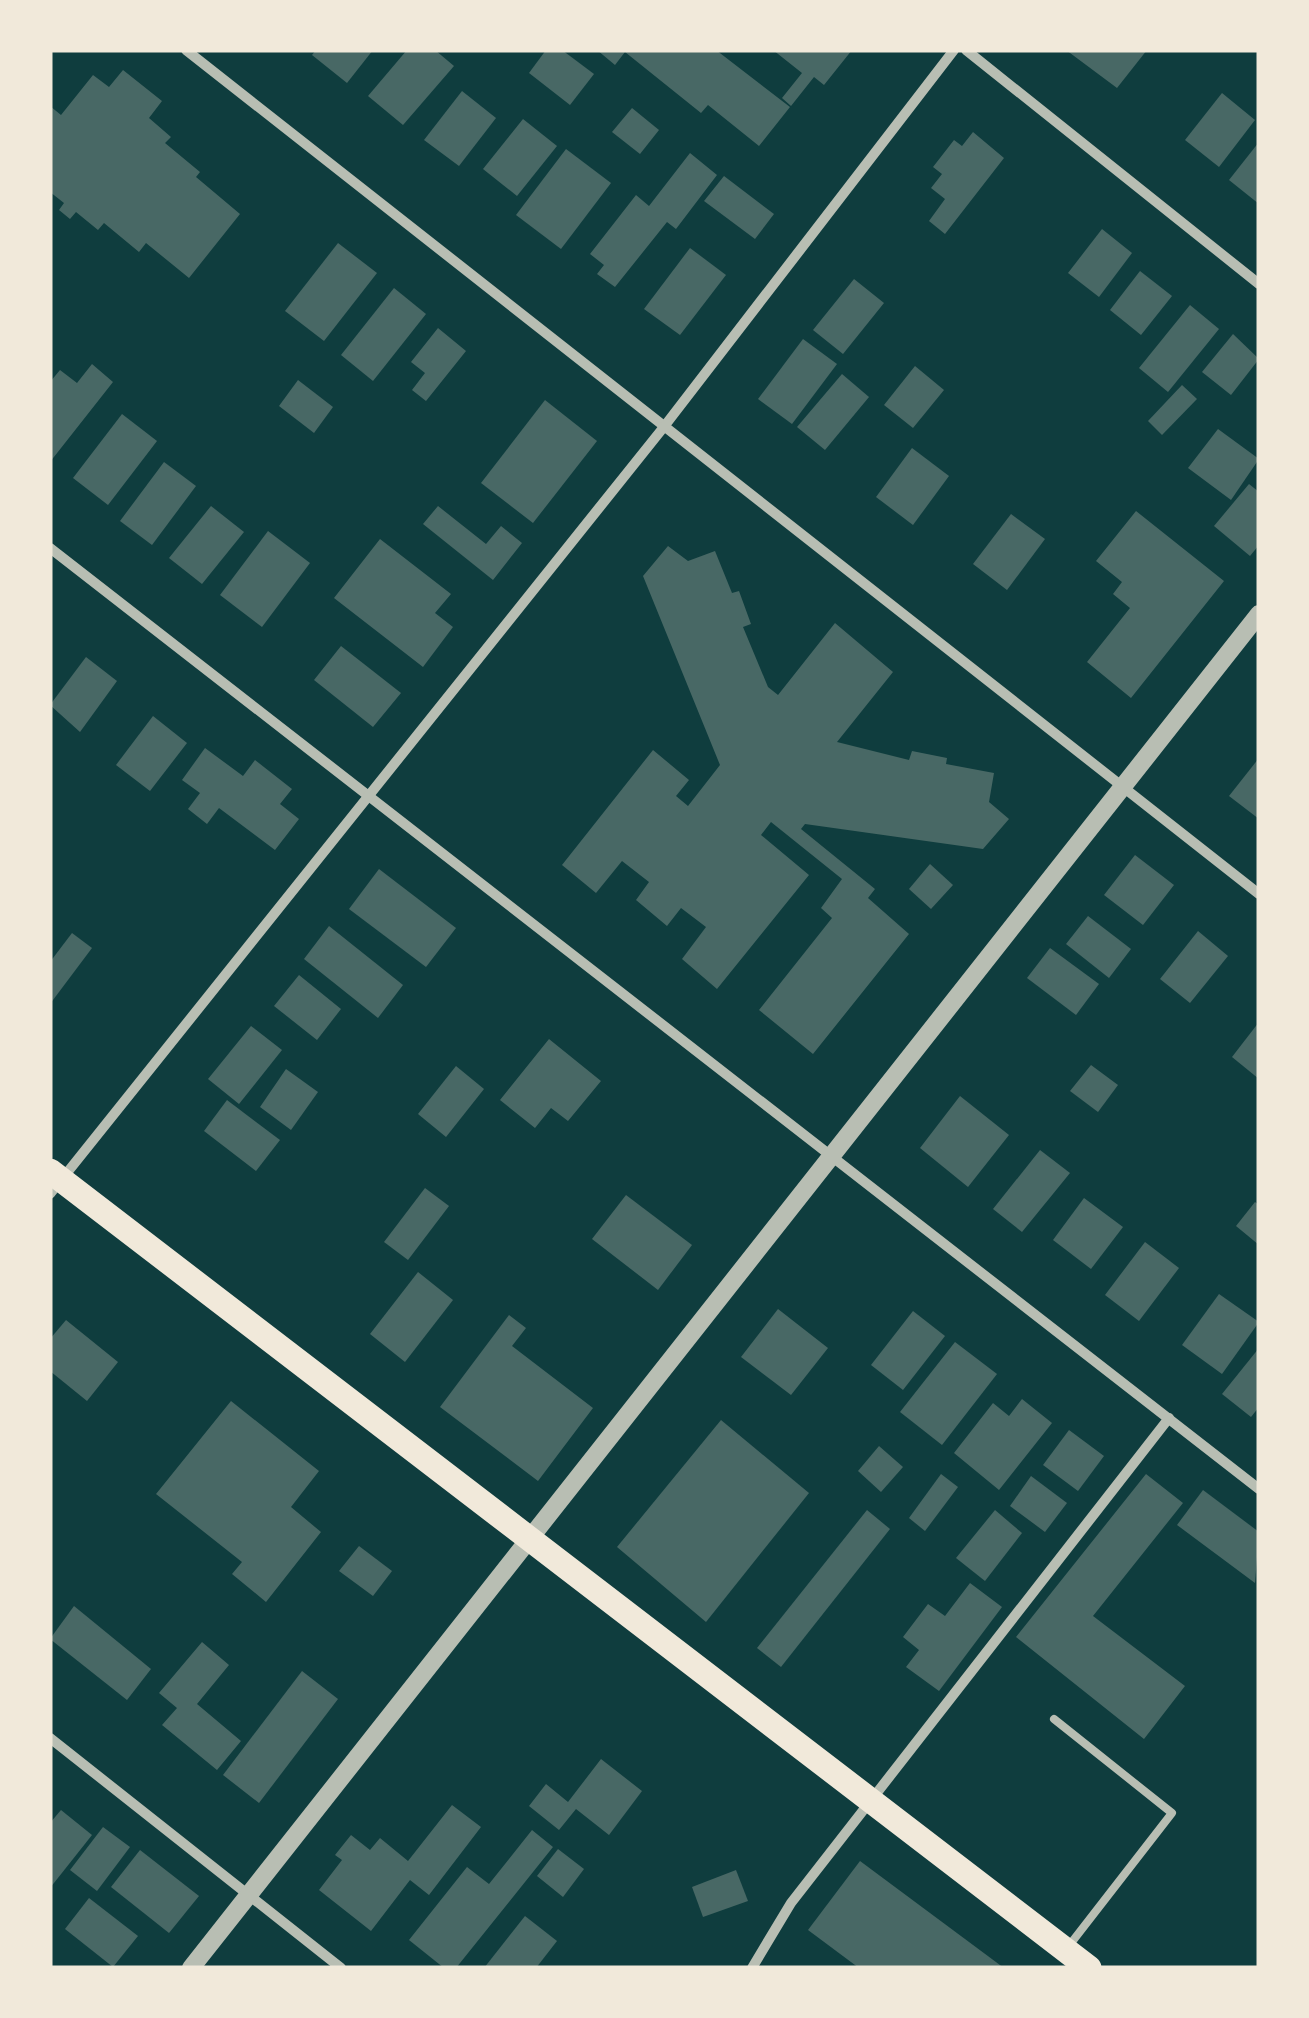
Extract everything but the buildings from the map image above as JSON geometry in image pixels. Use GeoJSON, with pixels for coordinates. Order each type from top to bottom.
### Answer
{"type":"FeatureCollection","features":[{"type":"Feature","properties":{"kind":"main road"},"geometry":{"type":"LineString","coordinates":[[54,1182],[531,1537],[869,1802],[1089,1968]]}},
{"type":"Feature","properties":{"kind":"street"},"geometry":{"type":"LineString","coordinates":[[186,50],[1259,894]]}},
{"type":"Feature","properties":{"kind":"street"},"geometry":{"type":"LineString","coordinates":[[54,1182],[663,428],[954,50]]}},
{"type":"Feature","properties":{"kind":"street"},"geometry":{"type":"LineString","coordinates":[[966,50],[1259,284]]}},
{"type":"Feature","properties":{"kind":"street"},"geometry":{"type":"LineString","coordinates":[[50,548],[1259,1489]]}},
{"type":"Feature","properties":{"kind":"street"},"geometry":{"type":"LineString","coordinates":[[192,1968],[1259,614]]}},
{"type":"Feature","properties":{"kind":"street"},"geometry":{"type":"LineString","coordinates":[[752,1968],[792,1904],[869,1802],[1169,1418]]}},
{"type":"Feature","properties":{"kind":"street"},"geometry":{"type":"LineString","coordinates":[[50,1738],[247,1898],[341,1968]]}},
{"type":"Feature","properties":{"kind":"lane"},"geometry":{"type":"LineString","coordinates":[[1054,1719],[1172,1813],[1065,1950]]}}]}
